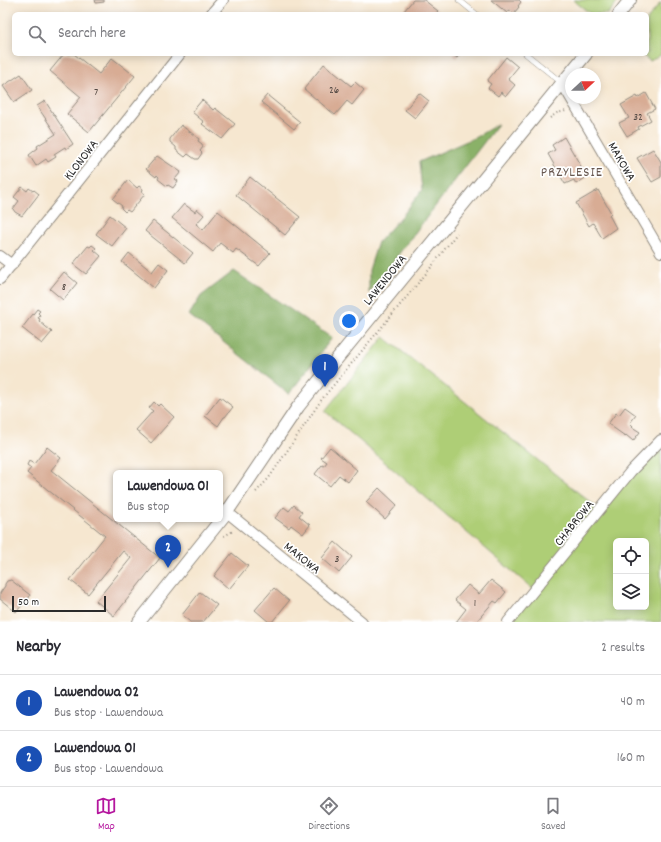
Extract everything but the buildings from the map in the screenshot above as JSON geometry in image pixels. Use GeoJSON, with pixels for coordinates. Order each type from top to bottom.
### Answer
{"type":"FeatureCollection","features":[{"type":"Feature","properties":{"kind":"street"},"geometry":{"type":"LineString","coordinates":[[214,12],[223,0]]}},
{"type":"Feature","properties":{"kind":"street"},"geometry":{"type":"LineString","coordinates":[[621,12],[630,0]]}},
{"type":"Feature","properties":{"kind":"street","name":"KLONOWA"},"geometry":{"type":"LineString","coordinates":[[0,279],[178,56]]}},
{"type":"Feature","properties":{"kind":"street","name":"LAWENDOWA"},"geometry":{"type":"LineString","coordinates":[[223,517],[298,407],[584,56]]}},
{"type":"Feature","properties":{"kind":"street","name":"MAKOWA"},"geometry":{"type":"LineString","coordinates":[[562,83],[661,252]]}},
{"type":"Feature","properties":{"kind":"street"},"geometry":{"type":"LineString","coordinates":[[0,256],[12,265]]}},
{"type":"Feature","properties":{"kind":"street","name":"CHABROWA"},"geometry":{"type":"LineString","coordinates":[[508,622],[631,471],[661,440]]}},
{"type":"Feature","properties":{"kind":"street","name":"MAKOWA"},"geometry":{"type":"LineString","coordinates":[[227,512],[362,622]]}},
{"type":"Feature","properties":{"kind":"street","name":"LAWENDOWA"},"geometry":{"type":"LineString","coordinates":[[138,622],[219,522]]}},
{"type":"Feature","properties":{"kind":"lane"},"geometry":{"type":"LineString","coordinates":[[459,0],[474,12]]}},
{"type":"Feature","properties":{"kind":"lane"},"geometry":{"type":"LineString","coordinates":[[528,56],[562,83]]}},
{"type":"Feature","properties":{"kind":"path"},"geometry":{"type":"LineString","coordinates":[[547,121],[557,113],[567,111],[575,106]]}},
{"type":"Feature","properties":{"kind":"path"},"geometry":{"type":"LineString","coordinates":[[254,495],[269,478],[322,399],[429,270],[457,233]]}},
{"type":"Feature","properties":{"kind":"path"},"geometry":{"type":"LineString","coordinates":[[222,537],[233,532],[240,522]]}},
{"type":"Feature","properties":{"kind":"green space"},"geometry":{"type":"Polygon","coordinates":[[[573,0],[619,0],[610,12],[588,12],[573,0]]]}},
{"type":"Feature","properties":{"kind":"green space"},"geometry":{"type":"Polygon","coordinates":[[[661,2],[661,55],[650,61],[644,56],[649,56],[649,17],[661,2]]]}},
{"type":"Feature","properties":{"kind":"green space"},"geometry":{"type":"Polygon","coordinates":[[[498,124],[369,293],[369,270],[378,242],[403,215],[422,190],[419,162],[476,137],[498,124]]]}},
{"type":"Feature","properties":{"kind":"green space"},"geometry":{"type":"Polygon","coordinates":[[[234,271],[332,338],[289,394],[189,315],[201,296],[234,271]]]}},
{"type":"Feature","properties":{"kind":"green space"},"geometry":{"type":"Polygon","coordinates":[[[384,337],[600,510],[661,440],[661,622],[508,622],[534,590],[325,411],[384,337]]]}},
{"type":"Feature","properties":{"kind":"place","name":"Lawendowa 02"},"geometry":{"type":"Point","coordinates":[325,387]}},
{"type":"Feature","properties":{"kind":"place","name":"Lawendowa 01"},"geometry":{"type":"Point","coordinates":[168,568]}},
{"type":"Feature","properties":{"kind":"district","name":"PRZYLESIE"},"geometry":{"type":"Point","coordinates":[572,171]}}]}
